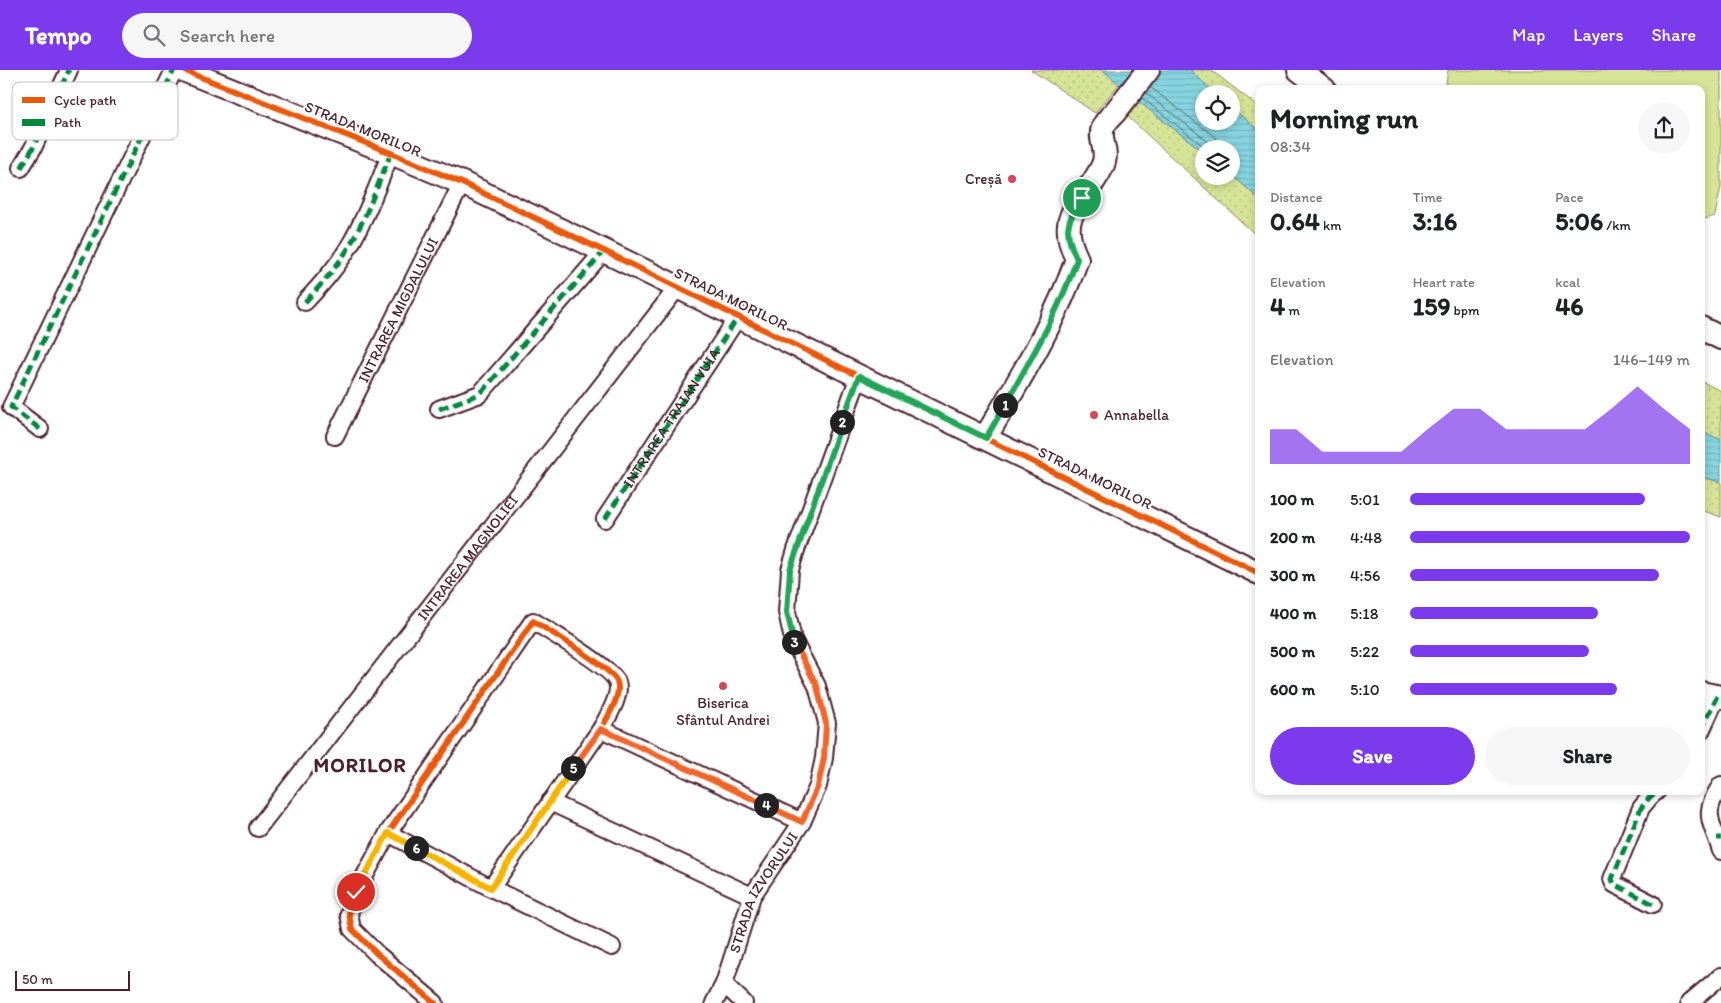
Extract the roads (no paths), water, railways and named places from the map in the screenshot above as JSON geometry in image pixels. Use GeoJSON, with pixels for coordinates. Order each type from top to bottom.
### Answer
{"type":"FeatureCollection","features":[{"type":"Feature","properties":{"kind":"street"},"geometry":{"type":"LineString","coordinates":[[63,82],[69,70]]}},
{"type":"Feature","properties":{"kind":"street"},"geometry":{"type":"LineString","coordinates":[[168,82],[174,70]]}},
{"type":"Feature","properties":{"kind":"street","name":"STRADA MORILOR"},"geometry":{"type":"LineString","coordinates":[[183,70],[462,183],[678,287],[1255,571]]}},
{"type":"Feature","properties":{"kind":"street"},"geometry":{"type":"LineString","coordinates":[[986,438],[1043,337],[1069,281],[1077,259],[1069,243],[1068,222],[1103,167],[1106,151],[1102,138],[1104,126],[1148,70]]}},
{"type":"Feature","properties":{"kind":"street"},"geometry":{"type":"LineString","coordinates":[[1299,70],[1319,85]]}},
{"type":"Feature","properties":{"kind":"street"},"geometry":{"type":"LineString","coordinates":[[21,168],[37,140]]}},
{"type":"Feature","properties":{"kind":"street"},"geometry":{"type":"LineString","coordinates":[[40,429],[11,407],[140,140]]}},
{"type":"Feature","properties":{"kind":"street"},"geometry":{"type":"LineString","coordinates":[[305,302],[333,271],[350,245],[360,227],[391,153]]}},
{"type":"Feature","properties":{"kind":"street","name":"INTRAREA MIGDALULUI"},"geometry":{"type":"LineString","coordinates":[[335,436],[462,183]]}},
{"type":"Feature","properties":{"kind":"street"},"geometry":{"type":"LineString","coordinates":[[439,409],[480,394],[604,251]]}},
{"type":"Feature","properties":{"kind":"street","name":"INTRAREA MAGNOLIEI"},"geometry":{"type":"LineString","coordinates":[[258,828],[678,287]]}},
{"type":"Feature","properties":{"kind":"street","name":"INTRAREA TRAIAN VUIA"},"geometry":{"type":"LineString","coordinates":[[605,519],[738,317]]}},
{"type":"Feature","properties":{"kind":"street"},"geometry":{"type":"LineString","coordinates":[[1705,330],[1721,338]]}},
{"type":"Feature","properties":{"kind":"street","name":"STRADA IZVORULUI"},"geometry":{"type":"LineString","coordinates":[[714,1003],[724,984],[752,896],[802,822],[818,786],[824,758],[826,723],[817,686],[799,654],[789,626],[787,591],[790,570],[859,376]]}},
{"type":"Feature","properties":{"kind":"street"},"geometry":{"type":"LineString","coordinates":[[435,1003],[377,954],[352,929],[349,914],[356,892],[388,833],[533,621],[608,671],[618,683],[615,700],[601,729],[491,888]]}},
{"type":"Feature","properties":{"kind":"street"},"geometry":{"type":"LineString","coordinates":[[1705,720],[1713,695]]}},
{"type":"Feature","properties":{"kind":"street"},"geometry":{"type":"LineString","coordinates":[[601,729],[802,822]]}},
{"type":"Feature","properties":{"kind":"street"},"geometry":{"type":"LineString","coordinates":[[1720,842],[1709,819],[1709,811],[1713,796],[1721,785]]}},
{"type":"Feature","properties":{"kind":"street"},"geometry":{"type":"LineString","coordinates":[[1651,795],[1641,808],[1612,879],[1614,884],[1653,904]]}},
{"type":"Feature","properties":{"kind":"street"},"geometry":{"type":"LineString","coordinates":[[550,802],[752,896]]}},
{"type":"Feature","properties":{"kind":"street"},"geometry":{"type":"LineString","coordinates":[[388,833],[491,888],[612,947]]}},
{"type":"Feature","properties":{"kind":"street"},"geometry":{"type":"LineString","coordinates":[[1689,1003],[1721,976]]}},
{"type":"Feature","properties":{"kind":"street"},"geometry":{"type":"LineString","coordinates":[[724,984],[744,1003]]}},
{"type":"Feature","properties":{"kind":"water"},"geometry":{"type":"Polygon","coordinates":[[[1103,70],[1190,70],[1206,85],[1195,85],[1195,130],[1240,130],[1240,115],[1255,128],[1255,195],[1240,182],[1240,140],[1195,140],[1195,145],[1138,101],[1103,70]]]}},
{"type":"Feature","properties":{"kind":"water"},"geometry":{"type":"Polygon","coordinates":[[[1705,433],[1721,440],[1721,482],[1705,478],[1705,433]]]}},
{"type":"Feature","properties":{"kind":"place","name":"Creșă"},"geometry":{"type":"Point","coordinates":[1012,179]}},
{"type":"Feature","properties":{"kind":"place","name":"Annabella"},"geometry":{"type":"Point","coordinates":[1094,415]}},
{"type":"Feature","properties":{"kind":"place","name":"Biserica Sfântul Andrei"},"geometry":{"type":"Point","coordinates":[723,686]}},
{"type":"Feature","properties":{"kind":"district","name":"MORILOR"},"geometry":{"type":"Point","coordinates":[360,765]}}]}
